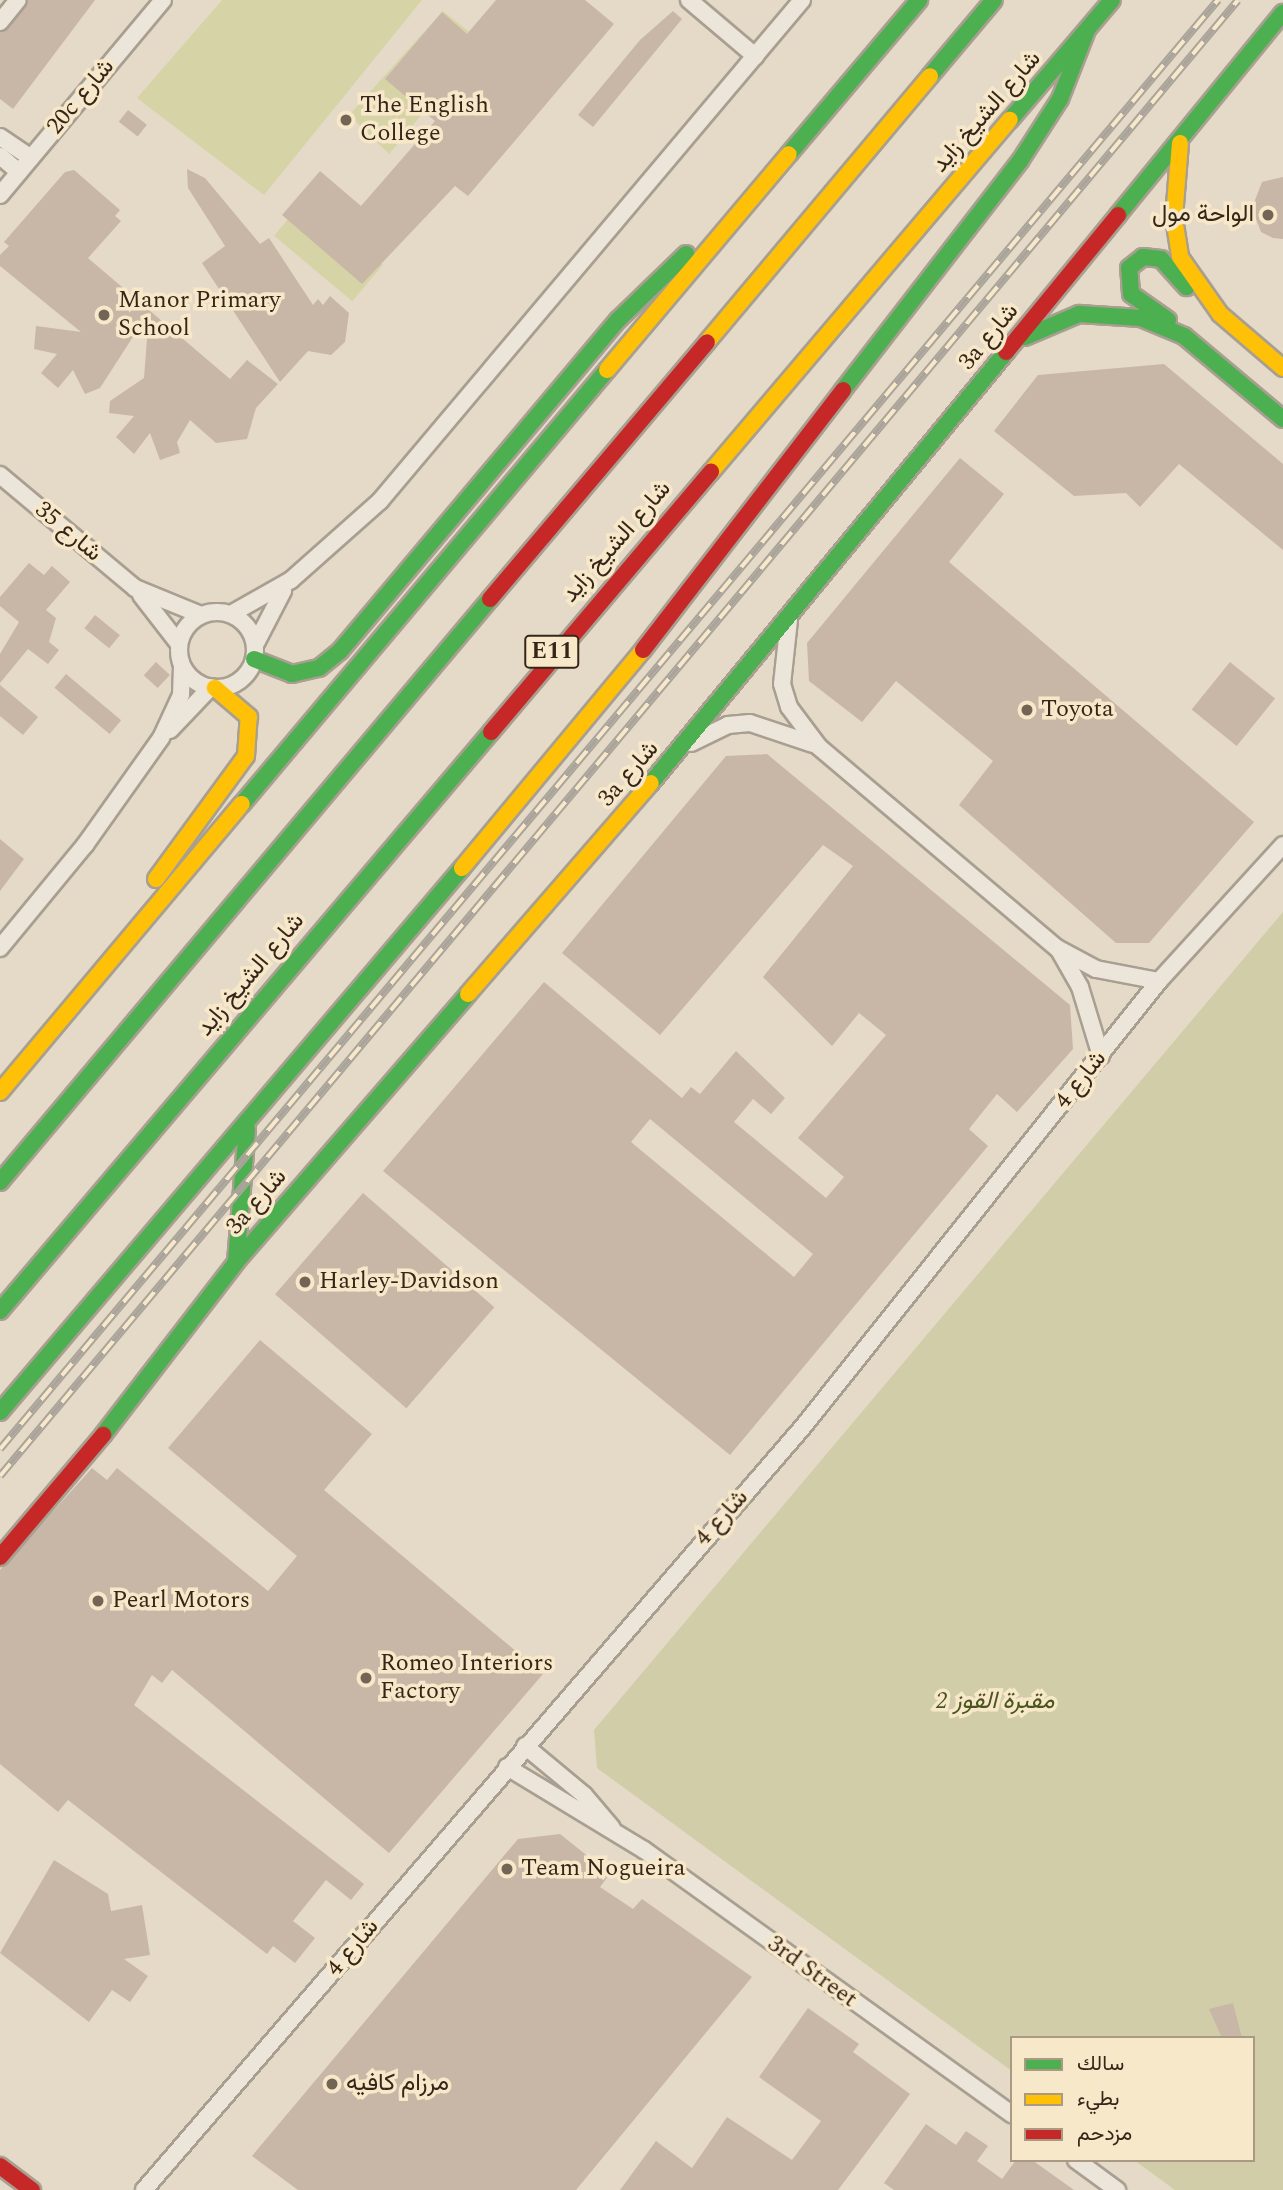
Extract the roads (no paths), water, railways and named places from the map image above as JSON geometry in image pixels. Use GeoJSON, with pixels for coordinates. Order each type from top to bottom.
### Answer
{"type":"FeatureCollection","features":[{"type":"Feature","properties":{"kind":"main road"},"geometry":{"type":"LineString","coordinates":[[0,1092],[82,991],[919,0]]}},
{"type":"Feature","properties":{"kind":"main road"},"geometry":{"type":"LineString","coordinates":[[0,1182],[994,0]]}},
{"type":"Feature","properties":{"kind":"main road","name":"شارع الشيخ زايد"},"geometry":{"type":"LineString","coordinates":[[0,1311],[525,684],[1112,0]]}},
{"type":"Feature","properties":{"kind":"main road","name":"3a شارع"},"geometry":{"type":"LineString","coordinates":[[0,1557],[145,1385],[236,1262],[680,750],[793,607],[1180,143],[1283,13]]}},
{"type":"Feature","properties":{"kind":"main road"},"geometry":{"type":"LineString","coordinates":[[0,1412],[247,1129],[599,707],[1020,161],[1060,99],[1087,30]]}},
{"type":"Feature","properties":{"kind":"main road"},"geometry":{"type":"LineString","coordinates":[[1180,143],[1174,218],[1180,257],[1220,314]]}},
{"type":"Feature","properties":{"kind":"main road"},"geometry":{"type":"LineString","coordinates":[[254,652],[292,674],[330,660],[618,320],[733,218]]}},
{"type":"Feature","properties":{"kind":"main road"},"geometry":{"type":"LineString","coordinates":[[1283,368],[1161,259],[1135,261],[1126,276],[1131,294],[1283,419]]}},
{"type":"Feature","properties":{"kind":"main road"},"geometry":{"type":"LineString","coordinates":[[1012,345],[1061,318],[1100,311],[1141,318],[1184,336]]}},
{"type":"Feature","properties":{"kind":"main road"},"geometry":{"type":"LineString","coordinates":[[82,991],[246,756],[249,718],[213,687]]}},
{"type":"Feature","properties":{"kind":"main road"},"geometry":{"type":"LineString","coordinates":[[236,1262],[247,1129]]}},
{"type":"Feature","properties":{"kind":"main road"},"geometry":{"type":"LineString","coordinates":[[0,2166],[32,2190]]}},
{"type":"Feature","properties":{"kind":"street"},"geometry":{"type":"LineString","coordinates":[[0,22],[18,0]]}},
{"type":"Feature","properties":{"kind":"street","name":"20c شارع"},"geometry":{"type":"LineString","coordinates":[[0,195],[163,0]]}},
{"type":"Feature","properties":{"kind":"street"},"geometry":{"type":"LineString","coordinates":[[689,0],[755,56]]}},
{"type":"Feature","properties":{"kind":"street"},"geometry":{"type":"LineString","coordinates":[[161,738],[213,687],[240,680],[254,652],[264,616],[291,580],[380,501],[802,0]]}},
{"type":"Feature","properties":{"kind":"street"},"geometry":{"type":"LineString","coordinates":[[0,137],[31,158]]}},
{"type":"Feature","properties":{"kind":"street"},"geometry":{"type":"LineString","coordinates":[[0,156],[19,172]]}},
{"type":"Feature","properties":{"kind":"street","name":"شارع 35"},"geometry":{"type":"LineString","coordinates":[[0,475],[135,588],[179,644]]}},
{"type":"Feature","properties":{"kind":"street"},"geometry":{"type":"LineString","coordinates":[[0,948],[90,839],[161,738],[181,695],[182,666],[179,644],[201,615],[231,614],[291,580]]}},
{"type":"Feature","properties":{"kind":"street","name":"شارع 35"},"geometry":{"type":"LineString","coordinates":[[135,588],[201,615]]}},
{"type":"Feature","properties":{"kind":"street"},"geometry":{"type":"LineString","coordinates":[[793,607],[780,660],[782,684],[789,707],[818,747],[1057,948],[1096,970],[1159,981]]}},
{"type":"Feature","properties":{"kind":"street"},"geometry":{"type":"LineString","coordinates":[[231,614],[247,627],[254,652]]}},
{"type":"Feature","properties":{"kind":"street"},"geometry":{"type":"LineString","coordinates":[[182,666],[213,687]]}},
{"type":"Feature","properties":{"kind":"street"},"geometry":{"type":"LineString","coordinates":[[680,750],[708,732],[750,723],[818,747]]}},
{"type":"Feature","properties":{"kind":"street","name":"شارع 4"},"geometry":{"type":"LineString","coordinates":[[149,2188],[525,1746],[802,1429],[1159,981],[1283,845]]}},
{"type":"Feature","properties":{"kind":"street"},"geometry":{"type":"LineString","coordinates":[[1057,948],[1080,987],[1101,1056]]}},
{"type":"Feature","properties":{"kind":"street"},"geometry":{"type":"LineString","coordinates":[[525,1746],[584,1795],[612,1828]]}},
{"type":"Feature","properties":{"kind":"street"},"geometry":{"type":"LineString","coordinates":[[507,1767],[580,1815],[612,1828]]}},
{"type":"Feature","properties":{"kind":"street","name":"3rd Street"},"geometry":{"type":"LineString","coordinates":[[612,1828],[1010,2113]]}},
{"type":"Feature","properties":{"kind":"street"},"geometry":{"type":"LineString","coordinates":[[1079,2162],[1117,2190]]}},
{"type":"Feature","properties":{"kind":"railway"},"geometry":{"type":"LineString","coordinates":[[0,1449],[1218,0]]}},
{"type":"Feature","properties":{"kind":"railway"},"geometry":{"type":"LineString","coordinates":[[0,1476],[1238,0]]}},
{"type":"Feature","properties":{"kind":"place","name":"The English College"},"geometry":{"type":"Point","coordinates":[346,120]}},
{"type":"Feature","properties":{"kind":"place","name":"الواحة مول"},"geometry":{"type":"Point","coordinates":[1268,215]}},
{"type":"Feature","properties":{"kind":"place","name":"Manor Primary School"},"geometry":{"type":"Point","coordinates":[104,315]}},
{"type":"Feature","properties":{"kind":"place","name":"Toyota"},"geometry":{"type":"Point","coordinates":[1027,710]}},
{"type":"Feature","properties":{"kind":"place","name":"Harley-Davidson"},"geometry":{"type":"Point","coordinates":[305,1282]}},
{"type":"Feature","properties":{"kind":"place","name":"Pearl Motors"},"geometry":{"type":"Point","coordinates":[98,1601]}},
{"type":"Feature","properties":{"kind":"place","name":"Romeo Interiors Factory"},"geometry":{"type":"Point","coordinates":[366,1678]}},
{"type":"Feature","properties":{"kind":"place","name":"Team Nogueira"},"geometry":{"type":"Point","coordinates":[507,1869]}},
{"type":"Feature","properties":{"kind":"place","name":"مرزام كافيه"},"geometry":{"type":"Point","coordinates":[332,2084]}},
{"type":"Feature","properties":{"kind":"park label","name":"مقبرة القوز 2"},"geometry":{"type":"Point","coordinates":[995,1702]}}]}
